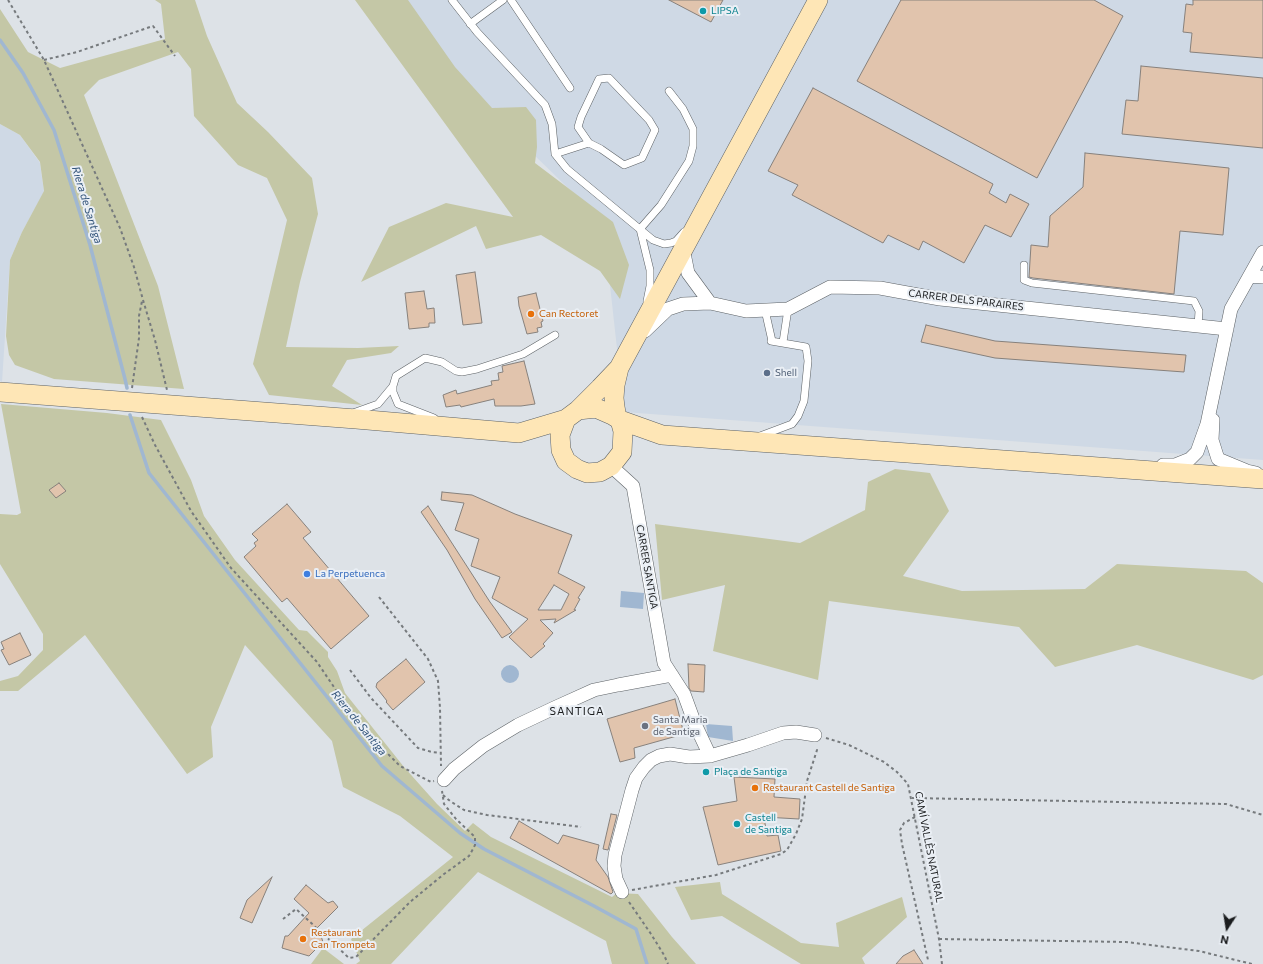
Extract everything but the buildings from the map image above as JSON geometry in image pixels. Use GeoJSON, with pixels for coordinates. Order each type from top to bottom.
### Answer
{"type":"FeatureCollection","features":[{"type":"Feature","properties":{"kind":"main road"},"geometry":{"type":"LineString","coordinates":[[662,435],[635,444],[600,472],[587,472],[577,469],[566,461],[561,450],[560,435],[572,415],[618,368],[638,333],[818,0]]}},
{"type":"Feature","properties":{"kind":"main road"},"geometry":{"type":"LineString","coordinates":[[616,459],[623,431],[614,398],[618,368]]}},
{"type":"Feature","properties":{"kind":"main road"},"geometry":{"type":"LineString","coordinates":[[0,392],[519,433],[554,445],[561,450]]}},
{"type":"Feature","properties":{"kind":"main road"},"geometry":{"type":"LineString","coordinates":[[519,433],[596,408],[604,410],[619,419],[662,435],[1263,479]]}},
{"type":"Feature","properties":{"kind":"street"},"geometry":{"type":"LineString","coordinates":[[683,248],[688,274],[710,303]]}},
{"type":"Feature","properties":{"kind":"street"},"geometry":{"type":"LineString","coordinates":[[1103,467],[1176,465],[1190,459],[1197,452],[1207,424],[1231,309],[1257,277],[1263,252]]}},
{"type":"Feature","properties":{"kind":"street","name":"CARRER DELS PARAIRES"},"geometry":{"type":"LineString","coordinates":[[628,350],[650,325],[668,309],[683,304],[710,303],[746,311],[788,308],[830,287],[880,288],[940,299],[1227,329]]}},
{"type":"Feature","properties":{"kind":"street"},"geometry":{"type":"LineString","coordinates":[[1215,382],[1212,440],[1218,459],[1247,471],[1263,475]]}},
{"type":"Feature","properties":{"kind":"street","name":"CARRER SANTIGA"},"geometry":{"type":"LineString","coordinates":[[616,459],[633,486],[664,663],[684,694],[694,724],[710,756]]}},
{"type":"Feature","properties":{"kind":"street"},"geometry":{"type":"LineString","coordinates":[[444,780],[454,769],[483,746],[518,724],[594,690],[672,675]]}},
{"type":"Feature","properties":{"kind":"street"},"geometry":{"type":"LineString","coordinates":[[622,892],[616,879],[614,866],[615,855],[636,778],[651,760],[659,756],[670,754],[689,757],[710,756],[783,733],[796,732],[815,735]]}},
{"type":"Feature","properties":{"kind":"lane"},"geometry":{"type":"LineString","coordinates":[[452,0],[470,24],[545,105],[552,124],[555,154],[567,169],[654,240],[664,244],[676,241],[703,212]]}},
{"type":"Feature","properties":{"kind":"lane"},"geometry":{"type":"LineString","coordinates":[[470,24],[503,0]]}},
{"type":"Feature","properties":{"kind":"lane"},"geometry":{"type":"LineString","coordinates":[[511,0],[570,88]]}},
{"type":"Feature","properties":{"kind":"lane"},"geometry":{"type":"LineString","coordinates":[[555,154],[589,143],[601,149],[624,165],[642,158],[656,130],[649,120],[609,78],[599,79],[581,117],[578,127],[589,143]]}},
{"type":"Feature","properties":{"kind":"lane"},"geometry":{"type":"LineString","coordinates":[[640,229],[660,205],[688,161],[693,146],[693,128],[683,109],[669,91]]}},
{"type":"Feature","properties":{"kind":"lane"},"geometry":{"type":"LineString","coordinates":[[638,333],[650,286],[650,270],[640,229]]}},
{"type":"Feature","properties":{"kind":"lane"},"geometry":{"type":"LineString","coordinates":[[1024,265],[1024,280],[1032,283],[1194,302],[1199,311],[1198,326]]}},
{"type":"Feature","properties":{"kind":"lane"},"geometry":{"type":"LineString","coordinates":[[783,342],[788,308]]}},
{"type":"Feature","properties":{"kind":"lane"},"geometry":{"type":"LineString","coordinates":[[720,439],[761,436],[792,424],[798,416],[804,401],[808,361],[806,347],[772,341],[765,310]]}},
{"type":"Feature","properties":{"kind":"lane"},"geometry":{"type":"LineString","coordinates":[[464,429],[398,404],[393,392],[396,376],[425,358],[442,362],[456,371],[462,372],[477,369],[523,354],[555,335]]}},
{"type":"Feature","properties":{"kind":"lane"},"geometry":{"type":"LineString","coordinates":[[342,418],[378,404],[393,386]]}},
{"type":"Feature","properties":{"kind":"path"},"geometry":{"type":"LineString","coordinates":[[8,0],[44,60],[120,228],[134,267],[155,340],[167,391],[168,405]]}},
{"type":"Feature","properties":{"kind":"path"},"geometry":{"type":"LineString","coordinates":[[44,60],[77,52],[153,26],[175,56]]}},
{"type":"Feature","properties":{"kind":"path"},"geometry":{"type":"LineString","coordinates":[[132,388],[139,338],[139,316],[143,300]]}},
{"type":"Feature","properties":{"kind":"path"},"geometry":{"type":"LineString","coordinates":[[140,413],[155,445],[191,511],[231,568],[317,662],[361,727],[400,766],[431,782],[444,780],[442,794],[444,804],[474,838],[475,845],[469,856],[410,902],[356,957],[349,958],[296,909],[283,919]]}},
{"type":"Feature","properties":{"kind":"path"},"geometry":{"type":"LineString","coordinates":[[379,597],[428,658],[438,681],[441,767]]}},
{"type":"Feature","properties":{"kind":"path"},"geometry":{"type":"LineString","coordinates":[[350,670],[371,698],[418,748],[441,753]]}},
{"type":"Feature","properties":{"kind":"path"},"geometry":{"type":"LineString","coordinates":[[668,964],[654,939],[622,892],[716,875],[781,854],[787,850],[802,819],[806,781],[817,750],[815,735]]}},
{"type":"Feature","properties":{"kind":"path","name":"CAMÍ VALLÈS NATURAL"},"geometry":{"type":"LineString","coordinates":[[815,735],[849,746],[884,762],[904,777],[908,784],[939,939],[942,964]]}},
{"type":"Feature","properties":{"kind":"path"},"geometry":{"type":"LineString","coordinates":[[442,794],[464,810],[499,817],[581,827]]}},
{"type":"Feature","properties":{"kind":"path"},"geometry":{"type":"LineString","coordinates":[[912,798],[1226,804],[1263,815]]}},
{"type":"Feature","properties":{"kind":"path"},"geometry":{"type":"LineString","coordinates":[[915,817],[904,823],[900,830],[928,960]]}},
{"type":"Feature","properties":{"kind":"path"},"geometry":{"type":"LineString","coordinates":[[939,939],[1126,942],[1199,951],[1252,964]]}},
{"type":"Feature","properties":{"kind":"shaded area"},"geometry":{"type":"Polygon","coordinates":[[[404,0],[1263,0],[1263,460],[624,412],[603,222],[455,78],[404,0]]]}},
{"type":"Feature","properties":{"kind":"shaded area"},"geometry":{"type":"Polygon","coordinates":[[[0,124],[20,135],[40,163],[44,192],[22,232],[10,260],[2,382],[0,381],[0,124]]]}},
{"type":"Feature","properties":{"kind":"green space"},"geometry":{"type":"Polygon","coordinates":[[[155,0],[195,0],[207,36],[237,103],[268,132],[312,178],[318,214],[300,282],[286,347],[358,348],[399,346],[391,353],[347,360],[332,386],[362,405],[269,395],[253,364],[287,220],[267,178],[238,165],[194,116],[191,69],[178,52],[99,80],[84,95],[158,286],[184,389],[54,379],[15,365],[9,355],[6,336],[10,260],[22,232],[44,191],[40,162],[20,135],[0,124],[0,9],[28,52],[60,68],[165,39],[161,4],[155,0]]]}},
{"type":"Feature","properties":{"kind":"green space"},"geometry":{"type":"Polygon","coordinates":[[[355,0],[408,0],[455,67],[492,108],[526,107],[536,120],[537,147],[535,163],[613,222],[629,265],[620,299],[600,271],[541,235],[486,249],[476,226],[361,282],[389,227],[446,203],[513,217],[355,0]]]}},
{"type":"Feature","properties":{"kind":"green space"},"geometry":{"type":"Polygon","coordinates":[[[1,404],[107,413],[161,420],[191,480],[204,516],[235,560],[299,630],[307,631],[328,652],[328,657],[337,671],[345,693],[404,767],[437,804],[465,831],[473,823],[491,837],[612,897],[617,893],[638,894],[672,937],[696,964],[612,964],[606,941],[478,872],[391,964],[356,964],[360,961],[351,939],[453,857],[400,816],[343,787],[332,741],[245,645],[211,727],[213,757],[187,774],[85,635],[18,691],[0,691],[0,681],[18,676],[43,650],[43,634],[0,564],[0,514],[17,515],[21,513],[1,404]]]}},
{"type":"Feature","properties":{"kind":"green space"},"geometry":{"type":"Polygon","coordinates":[[[895,469],[930,473],[949,511],[903,576],[962,591],[1085,589],[1117,564],[1246,571],[1263,583],[1263,675],[1253,680],[1137,645],[1055,667],[1019,627],[829,601],[818,680],[713,651],[725,585],[662,600],[655,524],[800,543],[865,510],[868,482],[895,469]]]}},
{"type":"Feature","properties":{"kind":"green space"},"geometry":{"type":"Polygon","coordinates":[[[720,882],[722,894],[801,943],[839,947],[836,923],[902,897],[907,917],[862,958],[865,964],[801,964],[722,916],[691,920],[675,887],[720,882]]]}},
{"type":"Feature","properties":{"kind":"green space"},"geometry":{"type":"Polygon","coordinates":[[[323,948],[344,964],[311,964],[323,948]]]}},
{"type":"Feature","properties":{"kind":"water"},"geometry":{"type":"Polygon","coordinates":[[[621,591],[644,593],[643,609],[620,607],[621,591]]]}},
{"type":"Feature","properties":{"kind":"water"},"geometry":{"type":"Polygon","coordinates":[[[510,665],[516,668],[519,674],[516,680],[510,683],[504,680],[501,674],[504,668],[510,665]]]}},
{"type":"Feature","properties":{"kind":"water"},"geometry":{"type":"Polygon","coordinates":[[[706,724],[732,726],[733,741],[708,737],[706,724]]]}},
{"type":"Feature","properties":{"kind":"waterway","name":"Riera de Santiga"},"geometry":{"type":"LineString","coordinates":[[0,40],[23,73],[54,130],[90,245],[127,388]]}},
{"type":"Feature","properties":{"kind":"waterway","name":"Riera de Santiga"},"geometry":{"type":"LineString","coordinates":[[130,415],[149,473],[382,766],[460,833],[484,849],[636,929],[647,964]]}},
{"type":"Feature","properties":{"kind":"place","name":"LIPSA"},"geometry":{"type":"Point","coordinates":[703,11]}},
{"type":"Feature","properties":{"kind":"place","name":"Can Rectoret"},"geometry":{"type":"Point","coordinates":[531,314]}},
{"type":"Feature","properties":{"kind":"place","name":"Shell"},"geometry":{"type":"Point","coordinates":[767,373]}},
{"type":"Feature","properties":{"kind":"place","name":"La Perpetuenca"},"geometry":{"type":"Point","coordinates":[307,574]}},
{"type":"Feature","properties":{"kind":"place","name":"Santa Maria de Santiga"},"geometry":{"type":"Point","coordinates":[645,726]}},
{"type":"Feature","properties":{"kind":"place","name":"Plaça de Santiga"},"geometry":{"type":"Point","coordinates":[706,772]}},
{"type":"Feature","properties":{"kind":"place","name":"Restaurant Castell de Santiga"},"geometry":{"type":"Point","coordinates":[755,788]}},
{"type":"Feature","properties":{"kind":"place","name":"Castell de Santiga"},"geometry":{"type":"Point","coordinates":[737,824]}},
{"type":"Feature","properties":{"kind":"place","name":"Restaurant Can Trompeta"},"geometry":{"type":"Point","coordinates":[303,939]}},
{"type":"Feature","properties":{"kind":"district","name":"SANTIGA"},"geometry":{"type":"Point","coordinates":[577,711]}}]}
